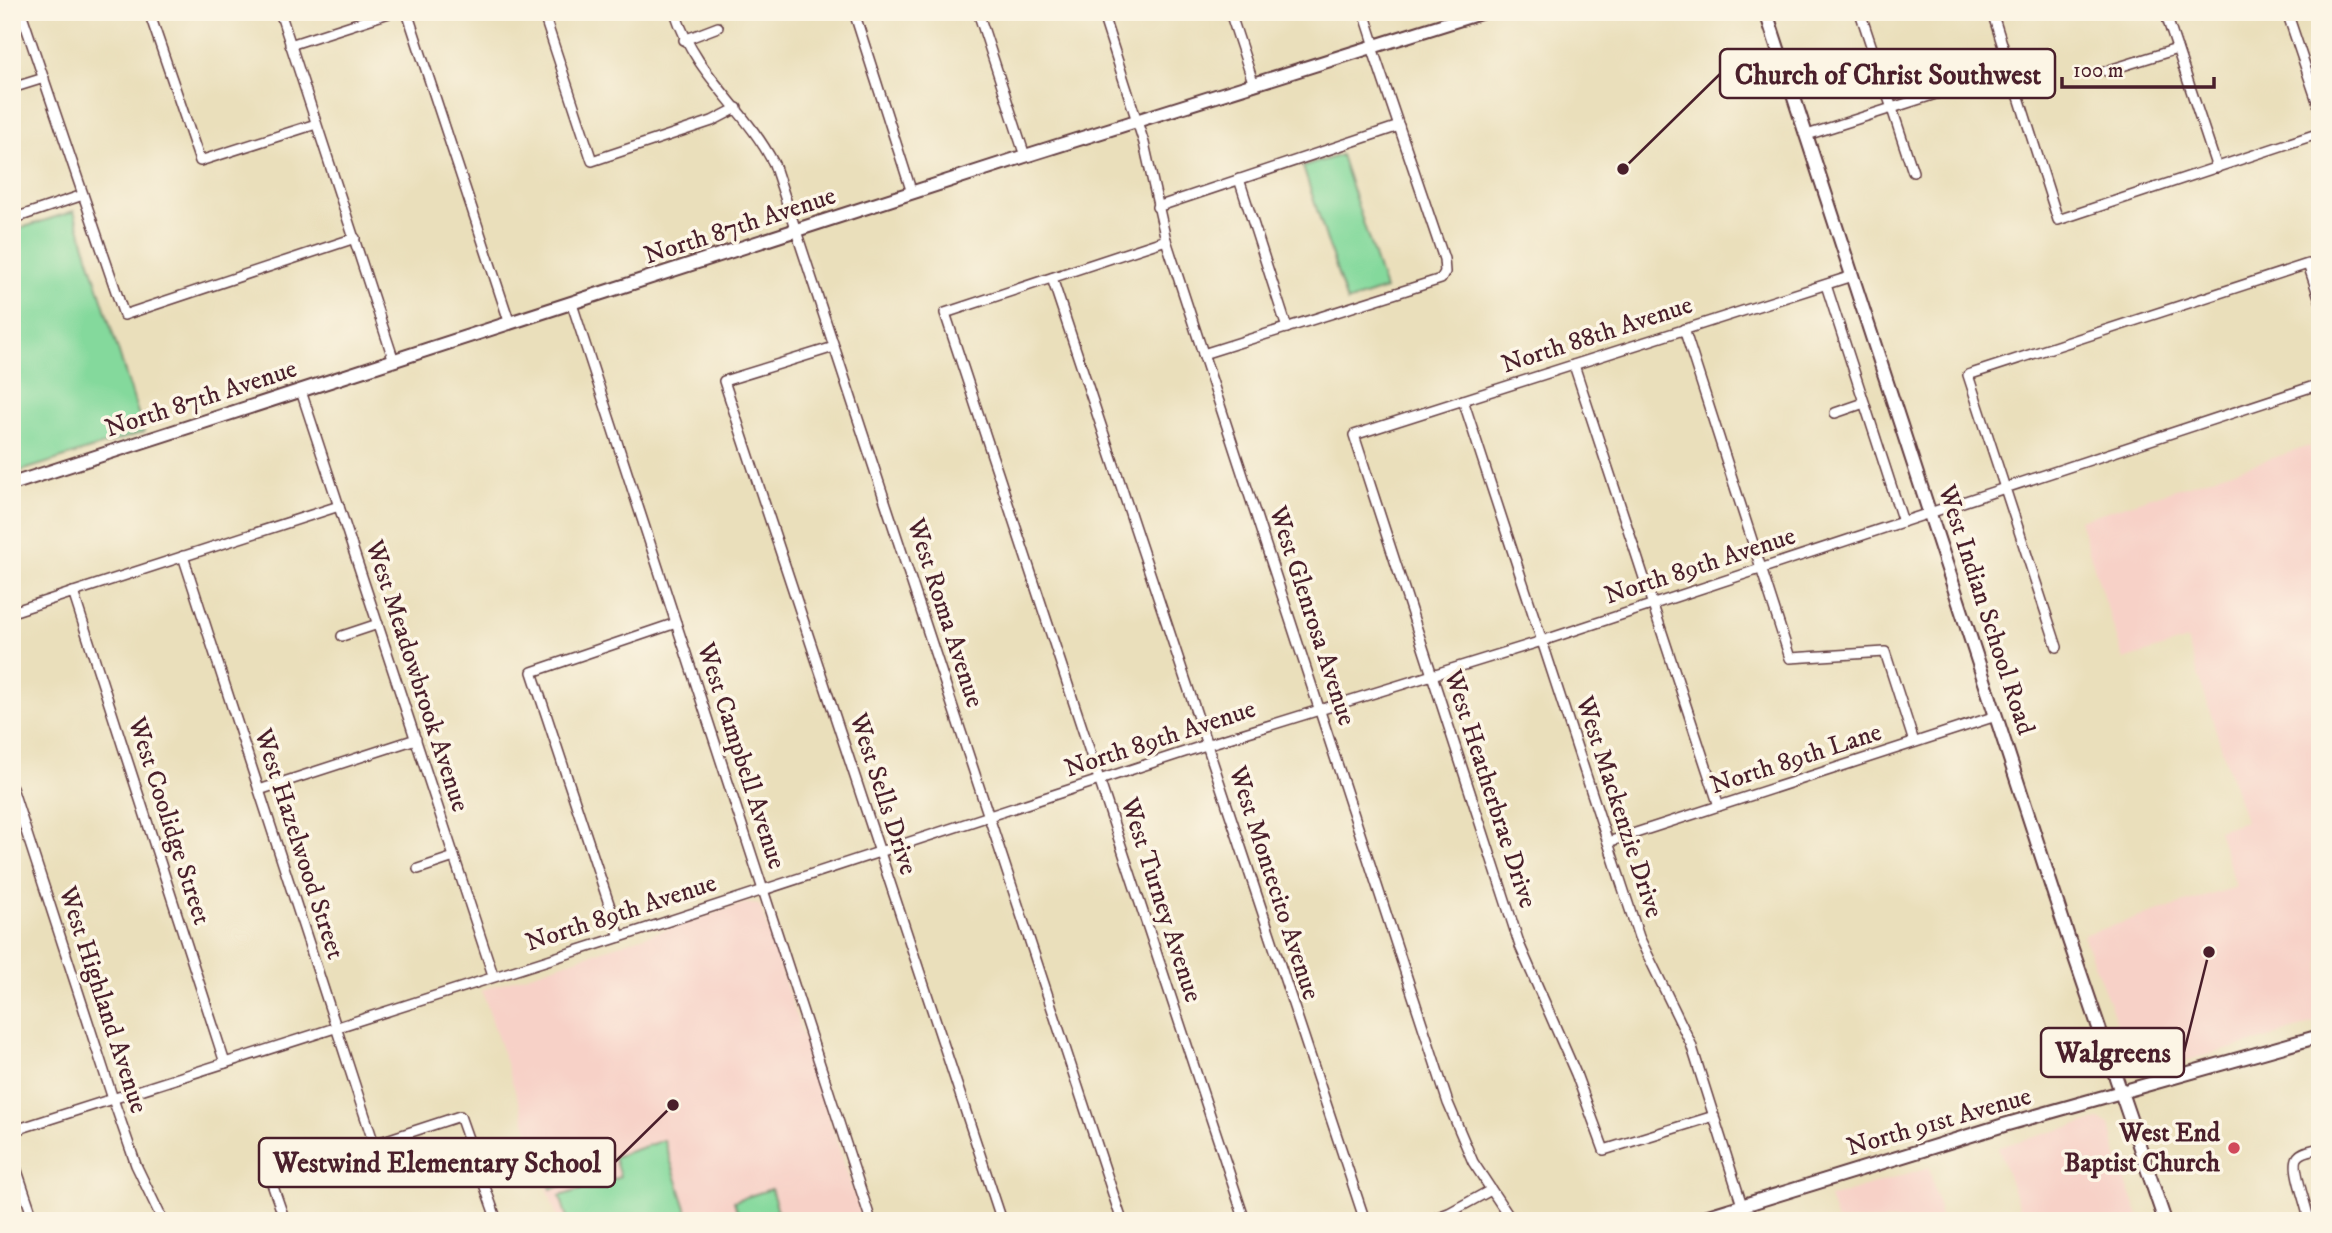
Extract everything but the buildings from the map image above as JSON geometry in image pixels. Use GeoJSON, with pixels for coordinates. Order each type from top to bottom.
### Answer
{"type":"FeatureCollection","features":[{"type":"Feature","properties":{"kind":"main road","name":"North 87th Avenue"},"geometry":{"type":"LineString","coordinates":[[12,484],[797,232],[1024,156],[1483,12]]}},
{"type":"Feature","properties":{"kind":"main road","name":"West Indian School Road"},"geometry":{"type":"LineString","coordinates":[[1766,12],[1996,716],[2165,1221]]}},
{"type":"Feature","properties":{"kind":"main road","name":"North 91st Avenue"},"geometry":{"type":"LineString","coordinates":[[1692,1221],[2320,1036]]}},
{"type":"Feature","properties":{"kind":"street"},"geometry":{"type":"LineString","coordinates":[[21,12],[124,315],[355,238]]}},
{"type":"Feature","properties":{"kind":"street"},"geometry":{"type":"LineString","coordinates":[[149,12],[200,161],[316,124]]}},
{"type":"Feature","properties":{"kind":"street"},"geometry":{"type":"LineString","coordinates":[[280,12],[394,361]]}},
{"type":"Feature","properties":{"kind":"street"},"geometry":{"type":"LineString","coordinates":[[290,45],[392,12]]}},
{"type":"Feature","properties":{"kind":"street"},"geometry":{"type":"LineString","coordinates":[[407,12],[510,324]]}},
{"type":"Feature","properties":{"kind":"street"},"geometry":{"type":"LineString","coordinates":[[543,12],[592,161],[712,121],[737,108]]}},
{"type":"Feature","properties":{"kind":"street","name":"West Roma Avenue"},"geometry":{"type":"LineString","coordinates":[[675,12],[684,40],[704,72],[737,108],[774,164],[1122,1221]]}},
{"type":"Feature","properties":{"kind":"street"},"geometry":{"type":"LineString","coordinates":[[854,12],[912,193]]}},
{"type":"Feature","properties":{"kind":"street"},"geometry":{"type":"LineString","coordinates":[[978,12],[1024,156]]}},
{"type":"Feature","properties":{"kind":"street","name":"West Glenrosa Avenue"},"geometry":{"type":"LineString","coordinates":[[1102,12],[1137,121],[1166,240],[1456,1124],[1473,1162],[1512,1221]]}},
{"type":"Feature","properties":{"kind":"street"},"geometry":{"type":"LineString","coordinates":[[1230,12],[1254,85]]}},
{"type":"Feature","properties":{"kind":"street"},"geometry":{"type":"LineString","coordinates":[[1203,354],[1441,279],[1445,272],[1444,259],[1364,12]]}},
{"type":"Feature","properties":{"kind":"street"},"geometry":{"type":"LineString","coordinates":[[1860,12],[1913,172]]}},
{"type":"Feature","properties":{"kind":"street"},"geometry":{"type":"LineString","coordinates":[[1992,12],[2059,220],[2320,133]]}},
{"type":"Feature","properties":{"kind":"street"},"geometry":{"type":"LineString","coordinates":[[2165,12],[2217,168]]}},
{"type":"Feature","properties":{"kind":"street"},"geometry":{"type":"LineString","coordinates":[[2287,12],[2320,110]]}},
{"type":"Feature","properties":{"kind":"street"},"geometry":{"type":"LineString","coordinates":[[684,40],[718,27]]}},
{"type":"Feature","properties":{"kind":"street"},"geometry":{"type":"LineString","coordinates":[[2106,71],[2177,49]]}},
{"type":"Feature","properties":{"kind":"street"},"geometry":{"type":"LineString","coordinates":[[1807,135],[2011,70]]}},
{"type":"Feature","properties":{"kind":"street"},"geometry":{"type":"LineString","coordinates":[[12,88],[44,78]]}},
{"type":"Feature","properties":{"kind":"street"},"geometry":{"type":"LineString","coordinates":[[1157,207],[1399,126]]}},
{"type":"Feature","properties":{"kind":"street"},"geometry":{"type":"LineString","coordinates":[[1239,179],[1287,328]]}},
{"type":"Feature","properties":{"kind":"street"},"geometry":{"type":"LineString","coordinates":[[12,219],[83,195]]}},
{"type":"Feature","properties":{"kind":"street"},"geometry":{"type":"LineString","coordinates":[[1052,278],[1166,240]]}},
{"type":"Feature","properties":{"kind":"street"},"geometry":{"type":"LineString","coordinates":[[2057,647],[1968,375],[2308,264],[2320,300]]}},
{"type":"Feature","properties":{"kind":"street","name":"North 88th Avenue"},"geometry":{"type":"LineString","coordinates":[[1354,435],[1852,276]]}},
{"type":"Feature","properties":{"kind":"street","name":"West Turney Avenue"},"geometry":{"type":"LineString","coordinates":[[1052,278],[944,313],[1245,1221]]}},
{"type":"Feature","properties":{"kind":"street","name":"West Montecito Avenue"},"geometry":{"type":"LineString","coordinates":[[1052,278],[1365,1221]]}},
{"type":"Feature","properties":{"kind":"street","name":"West Indian School Road"},"geometry":{"type":"LineString","coordinates":[[1825,285],[1903,522]]}},
{"type":"Feature","properties":{"kind":"street","name":"West Campbell Avenue"},"geometry":{"type":"LineString","coordinates":[[572,303],[871,1221]]}},
{"type":"Feature","properties":{"kind":"street"},"geometry":{"type":"LineString","coordinates":[[1684,329],[1790,658],[1885,652],[1914,743]]}},
{"type":"Feature","properties":{"kind":"street","name":"West Sells Drive"},"geometry":{"type":"LineString","coordinates":[[834,347],[724,381],[1002,1221]]}},
{"type":"Feature","properties":{"kind":"street"},"geometry":{"type":"LineString","coordinates":[[1573,365],[1719,806]]}},
{"type":"Feature","properties":{"kind":"street","name":"North 89th Avenue"},"geometry":{"type":"LineString","coordinates":[[12,1131],[337,1028],[493,975],[620,937],[1206,745],[1431,677],[2320,384]]}},
{"type":"Feature","properties":{"kind":"street","name":"West Meadowbrook Avenue"},"geometry":{"type":"LineString","coordinates":[[301,391],[493,975]]}},
{"type":"Feature","properties":{"kind":"street","name":"West Mackenzie Drive"},"geometry":{"type":"LineString","coordinates":[[1464,400],[1639,937],[1691,1044],[1747,1221]]}},
{"type":"Feature","properties":{"kind":"street"},"geometry":{"type":"LineString","coordinates":[[1835,413],[1864,403]]}},
{"type":"Feature","properties":{"kind":"street","name":"West Heatherbrae Drive"},"geometry":{"type":"LineString","coordinates":[[1354,435],[1520,946],[1576,1074],[1604,1150],[1714,1116]]}},
{"type":"Feature","properties":{"kind":"street"},"geometry":{"type":"LineString","coordinates":[[12,612],[339,506]]}},
{"type":"Feature","properties":{"kind":"street","name":"West Hazelwood Street"},"geometry":{"type":"LineString","coordinates":[[183,556],[374,1144]]}},
{"type":"Feature","properties":{"kind":"street","name":"West Coolidge Street"},"geometry":{"type":"LineString","coordinates":[[72,592],[225,1063]]}},
{"type":"Feature","properties":{"kind":"street"},"geometry":{"type":"LineString","coordinates":[[620,937],[532,672],[676,623]]}},
{"type":"Feature","properties":{"kind":"street"},"geometry":{"type":"LineString","coordinates":[[342,636],[378,624]]}},
{"type":"Feature","properties":{"kind":"street","name":"North 89th Lane"},"geometry":{"type":"LineString","coordinates":[[1608,842],[1996,716]]}},
{"type":"Feature","properties":{"kind":"street"},"geometry":{"type":"LineString","coordinates":[[259,790],[416,739]]}},
{"type":"Feature","properties":{"kind":"street","name":"West Highland Avenue"},"geometry":{"type":"LineString","coordinates":[[12,788],[136,1165],[163,1221]]}},
{"type":"Feature","properties":{"kind":"street"},"geometry":{"type":"LineString","coordinates":[[418,869],[454,856]]}},
{"type":"Feature","properties":{"kind":"street"},"geometry":{"type":"LineString","coordinates":[[285,1221],[270,1178],[460,1116],[497,1221]]}},
{"type":"Feature","properties":{"kind":"street"},"geometry":{"type":"LineString","coordinates":[[2309,1221],[2308,1205],[2295,1170],[2295,1160],[2300,1154],[2320,1148]]}},
{"type":"Feature","properties":{"kind":"street"},"geometry":{"type":"LineString","coordinates":[[12,1156],[34,1221]]}},
{"type":"Feature","properties":{"kind":"street"},"geometry":{"type":"LineString","coordinates":[[1427,1221],[1449,1213],[1491,1190]]}},
{"type":"Feature","properties":{"kind":"shaded area"},"geometry":{"type":"Polygon","coordinates":[[[2310,446],[2320,477],[2320,1021],[2256,1042],[2136,1074],[2125,1065],[2116,1020],[2083,935],[2236,887],[2218,830],[2245,821],[2187,640],[2124,660],[2079,520],[2310,446]]]}},
{"type":"Feature","properties":{"kind":"shaded area"},"geometry":{"type":"Polygon","coordinates":[[[745,903],[760,905],[863,1221],[558,1221],[482,990],[745,903]]]}},
{"type":"Feature","properties":{"kind":"shaded area"},"geometry":{"type":"Polygon","coordinates":[[[2099,1119],[2110,1124],[2118,1161],[2141,1221],[2024,1221],[1998,1147],[2099,1119]]]}},
{"type":"Feature","properties":{"kind":"shaded area"},"geometry":{"type":"Polygon","coordinates":[[[1929,1167],[1942,1221],[1837,1221],[1829,1198],[1929,1167]]]}},
{"type":"Feature","properties":{"kind":"green space"},"geometry":{"type":"Polygon","coordinates":[[[1341,155],[1385,289],[1347,302],[1303,167],[1341,155]]]}},
{"type":"Feature","properties":{"kind":"green space"},"geometry":{"type":"Polygon","coordinates":[[[74,211],[144,432],[12,474],[12,231],[74,211]]]}},
{"type":"Feature","properties":{"kind":"green space"},"geometry":{"type":"Polygon","coordinates":[[[664,1140],[690,1221],[568,1221],[560,1196],[620,1177],[614,1157],[664,1140]]]}},
{"type":"Feature","properties":{"kind":"green space"},"geometry":{"type":"Polygon","coordinates":[[[561,1164],[568,1184],[551,1189],[545,1170],[561,1164]]]}},
{"type":"Feature","properties":{"kind":"green space"},"geometry":{"type":"Polygon","coordinates":[[[771,1189],[778,1211],[740,1221],[734,1201],[771,1189]]]}},
{"type":"Feature","properties":{"kind":"place","name":"Church of Christ Southwest"},"geometry":{"type":"Point","coordinates":[1623,169]}},
{"type":"Feature","properties":{"kind":"place","name":"Walgreens"},"geometry":{"type":"Point","coordinates":[2209,952]}},
{"type":"Feature","properties":{"kind":"place","name":"Westwind Elementary School"},"geometry":{"type":"Point","coordinates":[673,1105]}},
{"type":"Feature","properties":{"kind":"place","name":"West End Baptist Church"},"geometry":{"type":"Point","coordinates":[2234,1148]}}]}
